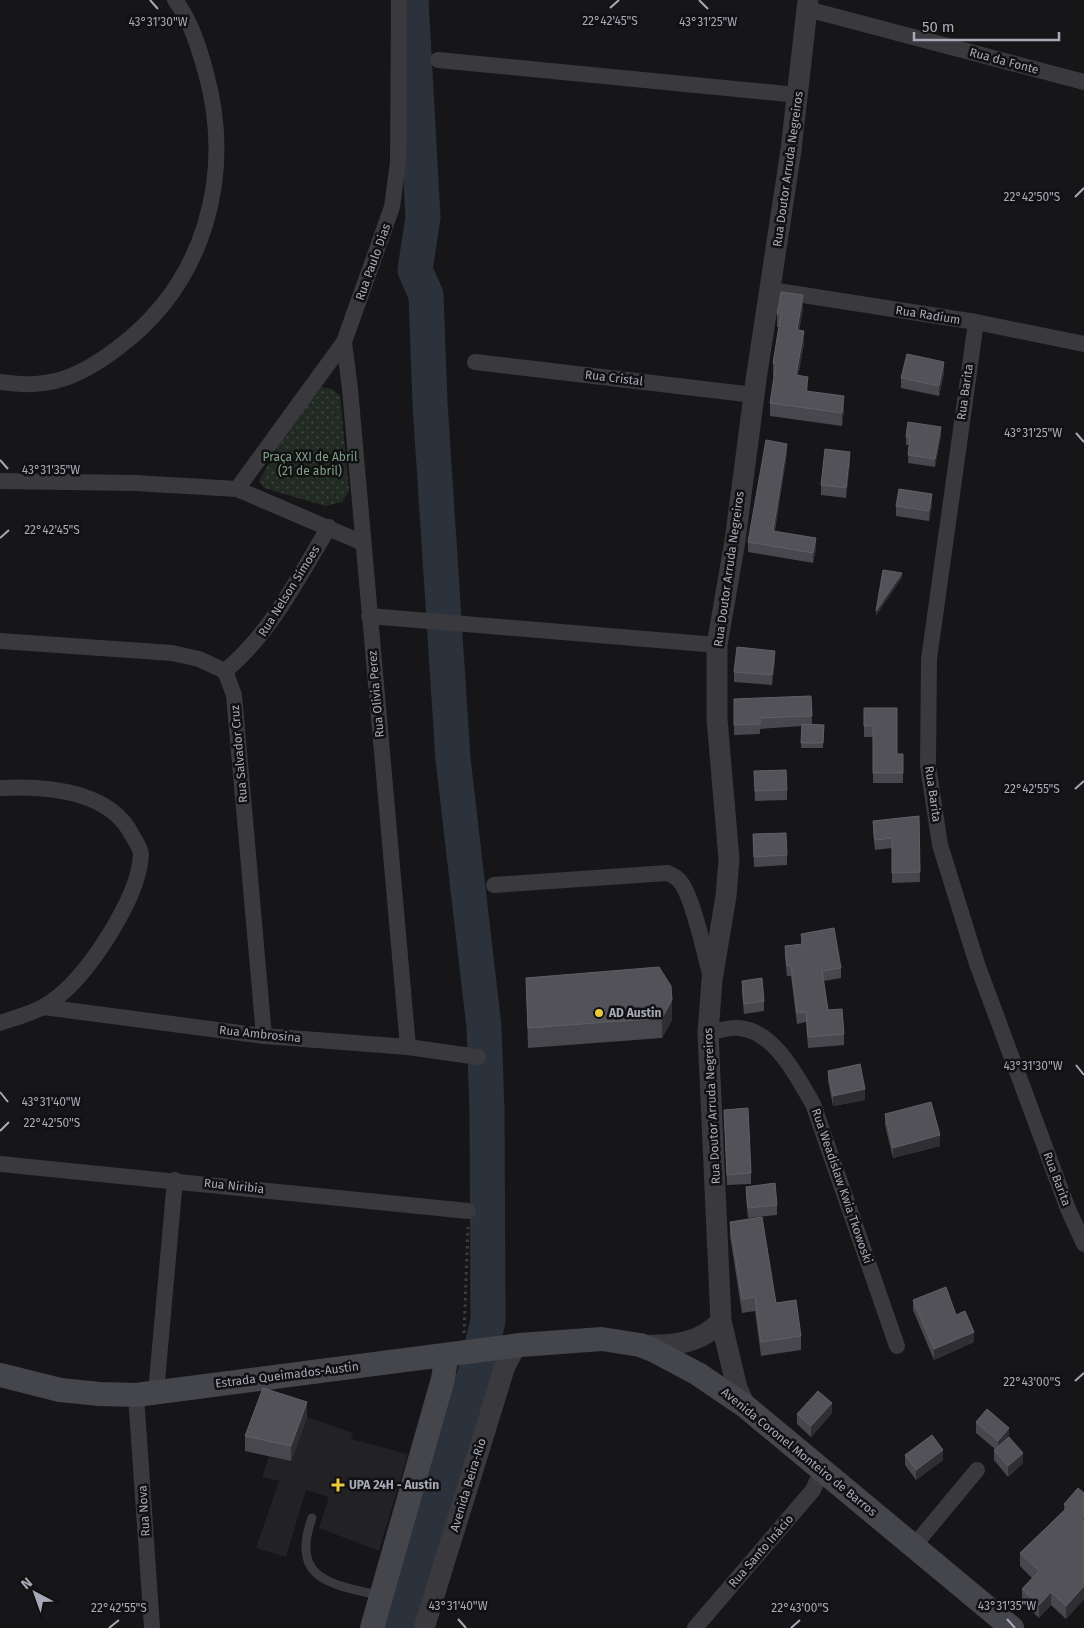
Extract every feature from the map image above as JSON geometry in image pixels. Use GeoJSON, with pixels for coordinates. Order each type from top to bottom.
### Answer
{"type":"FeatureCollection","features":[{"type":"Feature","properties":{"kind":"main road","name":"Avenida Coronel Monteiro de Barros"},"geometry":{"type":"LineString","coordinates":[[455,1354],[520,1345],[602,1339],[640,1345],[698,1374],[744,1406],[914,1547],[1004,1626]]}},
{"type":"Feature","properties":{"kind":"main road","name":"Estrada Queimados-Austin"},"geometry":{"type":"LineString","coordinates":[[0,1375],[60,1390],[100,1394],[146,1394],[455,1354]]}},
{"type":"Feature","properties":{"kind":"main road"},"geometry":{"type":"LineString","coordinates":[[372,1628],[443,1379],[445,1366],[455,1354]]}},
{"type":"Feature","properties":{"kind":"street"},"geometry":{"type":"LineString","coordinates":[[0,382],[25,386],[54,383],[99,363],[138,333],[174,292],[199,247],[213,193],[217,141],[210,88],[199,47],[181,8],[175,0]]}},
{"type":"Feature","properties":{"kind":"street","name":"Rua Paulo Dias"},"geometry":{"type":"LineString","coordinates":[[237,489],[344,342],[392,208],[398,162],[399,0]]}},
{"type":"Feature","properties":{"kind":"street","name":"Rua da Fonte"},"geometry":{"type":"LineString","coordinates":[[808,4],[1084,82]]}},
{"type":"Feature","properties":{"kind":"street","name":"Rua Doutor Arruda Negreiros"},"geometry":{"type":"LineString","coordinates":[[744,1406],[737,1388],[721,1321],[708,1033],[712,980],[726,896],[729,859],[718,720],[717,645],[735,541],[754,395],[771,290],[798,95],[808,4]]}},
{"type":"Feature","properties":{"kind":"street"},"geometry":{"type":"LineString","coordinates":[[438,60],[798,95]]}},
{"type":"Feature","properties":{"kind":"street","name":"Rua Radium"},"geometry":{"type":"LineString","coordinates":[[771,290],[976,322],[1084,344]]}},
{"type":"Feature","properties":{"kind":"street","name":"Rua Barita"},"geometry":{"type":"LineString","coordinates":[[976,322],[929,660],[928,766],[940,844],[977,964],[1068,1209],[1084,1244]]}},
{"type":"Feature","properties":{"kind":"street","name":"Rua Olivia Perez"},"geometry":{"type":"LineString","coordinates":[[344,342],[350,389],[408,1047]]}},
{"type":"Feature","properties":{"kind":"street","name":"Rua Cristal"},"geometry":{"type":"LineString","coordinates":[[475,362],[754,395]]}},
{"type":"Feature","properties":{"kind":"street"},"geometry":{"type":"LineString","coordinates":[[0,481],[134,483],[237,489],[363,542]]}},
{"type":"Feature","properties":{"kind":"street","name":"Rua Nelson Simoes"},"geometry":{"type":"LineString","coordinates":[[225,672],[247,653],[267,628],[329,528]]}},
{"type":"Feature","properties":{"kind":"street"},"geometry":{"type":"LineString","coordinates":[[369,616],[717,645]]}},
{"type":"Feature","properties":{"kind":"street"},"geometry":{"type":"LineString","coordinates":[[0,641],[172,653],[199,659],[225,672]]}},
{"type":"Feature","properties":{"kind":"street","name":"Rua Salvador Cruz"},"geometry":{"type":"LineString","coordinates":[[225,672],[234,695],[264,1036]]}},
{"type":"Feature","properties":{"kind":"street"},"geometry":{"type":"LineString","coordinates":[[0,788],[23,787],[64,791],[97,802],[125,822],[141,853],[136,884],[101,948],[76,979],[43,1007],[0,1023]]}},
{"type":"Feature","properties":{"kind":"street"},"geometry":{"type":"LineString","coordinates":[[494,885],[667,873],[676,876],[683,885],[689,901],[712,980]]}},
{"type":"Feature","properties":{"kind":"street","name":"Rua Ambrosina"},"geometry":{"type":"LineString","coordinates":[[43,1007],[264,1036],[408,1047],[478,1058]]}},
{"type":"Feature","properties":{"kind":"street","name":"Rua Weadislaw Kwia Tkowoski"},"geometry":{"type":"LineString","coordinates":[[708,1033],[738,1028],[757,1034],[773,1046],[793,1070],[814,1104],[897,1346]]}},
{"type":"Feature","properties":{"kind":"street","name":"Rua Niribia"},"geometry":{"type":"LineString","coordinates":[[0,1164],[175,1180],[468,1211]]}},
{"type":"Feature","properties":{"kind":"street","name":"Rua Nova"},"geometry":{"type":"LineString","coordinates":[[152,1628],[146,1394],[175,1180]]}},
{"type":"Feature","properties":{"kind":"street"},"geometry":{"type":"LineString","coordinates":[[640,1345],[688,1342],[708,1334],[721,1321]]}},
{"type":"Feature","properties":{"kind":"street","name":"Avenida Beira-Rio"},"geometry":{"type":"LineString","coordinates":[[424,1628],[505,1366],[512,1351],[520,1345]]}},
{"type":"Feature","properties":{"kind":"street","name":"Rua Santo Inácio"},"geometry":{"type":"LineString","coordinates":[[695,1628],[813,1490],[822,1470]]}},
{"type":"Feature","properties":{"kind":"street"},"geometry":{"type":"LineString","coordinates":[[914,1547],[977,1470]]}},
{"type":"Feature","properties":{"kind":"lane"},"geometry":{"type":"LineString","coordinates":[[312,1518],[306,1535],[305,1551],[309,1565],[320,1577],[331,1584],[382,1596]]}},
{"type":"Feature","properties":{"kind":"path"},"geometry":{"type":"LineString","coordinates":[[455,1354],[465,1327],[468,1211]]}},
{"type":"Feature","properties":{"kind":"shaded area","name":"UPA 24H - Austin"},"geometry":{"type":"Polygon","coordinates":[[[307,1417],[353,1433],[351,1439],[408,1454],[379,1551],[319,1528],[329,1497],[306,1490],[286,1557],[256,1548],[279,1481],[262,1477],[269,1456],[307,1417]]]}},
{"type":"Feature","properties":{"kind":"green space","name":"Praça XXI de Abril (21 de abril)"},"geometry":{"type":"Polygon","coordinates":[[[321,387],[332,389],[340,396],[349,491],[342,502],[325,506],[264,488],[259,481],[308,393],[321,387]]]}},
{"type":"Feature","properties":{"kind":"building"},"geometry":{"type":"Polygon","coordinates":[[[781,292],[803,295],[797,330],[804,331],[796,375],[808,377],[806,391],[844,396],[842,413],[770,403],[776,364],[773,363],[781,314],[777,314],[781,292]]]}},
{"type":"Feature","properties":{"kind":"building"},"geometry":{"type":"Polygon","coordinates":[[[907,354],[944,362],[939,386],[901,378],[907,354]]]}},
{"type":"Feature","properties":{"kind":"building"},"geometry":{"type":"Polygon","coordinates":[[[908,422],[941,427],[935,459],[908,455],[910,437],[906,437],[908,422]]]}},
{"type":"Feature","properties":{"kind":"building"},"geometry":{"type":"Polygon","coordinates":[[[766,440],[787,444],[773,531],[816,538],[813,553],[748,542],[766,440]]]}},
{"type":"Feature","properties":{"kind":"building"},"geometry":{"type":"Polygon","coordinates":[[[825,449],[850,452],[846,488],[821,485],[825,449]]]}},
{"type":"Feature","properties":{"kind":"building"},"geometry":{"type":"Polygon","coordinates":[[[899,489],[932,494],[929,511],[896,506],[899,489]]]}},
{"type":"Feature","properties":{"kind":"building"},"geometry":{"type":"Polygon","coordinates":[[[883,570],[902,573],[876,611],[883,570]]]}},
{"type":"Feature","properties":{"kind":"building"},"geometry":{"type":"Polygon","coordinates":[[[737,647],[775,651],[772,675],[734,672],[737,647]]]}},
{"type":"Feature","properties":{"kind":"building"},"geometry":{"type":"Polygon","coordinates":[[[811,696],[812,716],[760,718],[760,724],[734,725],[734,699],[811,696]]]}},
{"type":"Feature","properties":{"kind":"building"},"geometry":{"type":"Polygon","coordinates":[[[864,708],[897,708],[897,754],[903,754],[903,773],[873,773],[873,726],[864,726],[864,708]]]}},
{"type":"Feature","properties":{"kind":"building"},"geometry":{"type":"Polygon","coordinates":[[[802,724],[824,725],[823,743],[801,743],[802,724]]]}},
{"type":"Feature","properties":{"kind":"building"},"geometry":{"type":"Polygon","coordinates":[[[786,770],[787,790],[755,791],[754,771],[786,770]]]}},
{"type":"Feature","properties":{"kind":"building"},"geometry":{"type":"Polygon","coordinates":[[[919,816],[920,872],[892,873],[892,838],[875,840],[873,821],[919,816]]]}},
{"type":"Feature","properties":{"kind":"building"},"geometry":{"type":"Polygon","coordinates":[[[786,833],[787,855],[754,857],[753,834],[786,833]]]}},
{"type":"Feature","properties":{"kind":"building"},"geometry":{"type":"Polygon","coordinates":[[[834,928],[841,968],[822,971],[828,1010],[842,1009],[844,1034],[808,1037],[806,1012],[797,1013],[791,966],[787,966],[785,946],[803,944],[801,934],[834,928]]]}},
{"type":"Feature","properties":{"kind":"building"},"geometry":{"type":"Polygon","coordinates":[[[659,967],[671,986],[672,1000],[662,1018],[528,1028],[526,978],[659,967]]]}},
{"type":"Feature","properties":{"kind":"building"},"geometry":{"type":"Polygon","coordinates":[[[762,978],[764,1001],[744,1004],[742,981],[762,978]]]}},
{"type":"Feature","properties":{"kind":"building"},"geometry":{"type":"Polygon","coordinates":[[[860,1064],[865,1089],[833,1096],[828,1071],[860,1064]]]}},
{"type":"Feature","properties":{"kind":"building"},"geometry":{"type":"Polygon","coordinates":[[[931,1102],[940,1135],[893,1148],[885,1114],[931,1102]]]}},
{"type":"Feature","properties":{"kind":"building"},"geometry":{"type":"Polygon","coordinates":[[[748,1108],[751,1173],[727,1175],[724,1110],[748,1108]]]}},
{"type":"Feature","properties":{"kind":"building"},"geometry":{"type":"Polygon","coordinates":[[[775,1183],[777,1205],[748,1208],[746,1187],[775,1183]]]}},
{"type":"Feature","properties":{"kind":"building"},"geometry":{"type":"Polygon","coordinates":[[[762,1217],[776,1303],[796,1300],[801,1336],[761,1342],[755,1297],[742,1299],[730,1222],[762,1217]]]}},
{"type":"Feature","properties":{"kind":"building"},"geometry":{"type":"Polygon","coordinates":[[[946,1287],[956,1315],[965,1311],[974,1332],[934,1349],[913,1300],[946,1287]]]}},
{"type":"Feature","properties":{"kind":"building"},"geometry":{"type":"Polygon","coordinates":[[[263,1388],[307,1402],[291,1446],[245,1436],[263,1388]]]}},
{"type":"Feature","properties":{"kind":"building"},"geometry":{"type":"Polygon","coordinates":[[[818,1391],[832,1403],[811,1426],[797,1414],[818,1391]]]}},
{"type":"Feature","properties":{"kind":"building"},"geometry":{"type":"Polygon","coordinates":[[[987,1409],[1009,1428],[998,1441],[976,1422],[987,1409]]]}},
{"type":"Feature","properties":{"kind":"building"},"geometry":{"type":"Polygon","coordinates":[[[932,1435],[943,1450],[916,1470],[905,1455],[932,1435]]]}},
{"type":"Feature","properties":{"kind":"building"},"geometry":{"type":"Polygon","coordinates":[[[1009,1437],[1023,1453],[1008,1466],[994,1450],[1009,1437]]]}},
{"type":"Feature","properties":{"kind":"building"},"geometry":{"type":"Polygon","coordinates":[[[1078,1488],[1084,1493],[1084,1516],[1081,1519],[1084,1522],[1084,1586],[1066,1606],[1051,1592],[1039,1605],[1022,1589],[1039,1571],[1020,1553],[1068,1507],[1064,1504],[1078,1488]]]}},
{"type":"Feature","properties":{"kind":"waterway"},"geometry":{"type":"LineString","coordinates":[[395,1628],[476,1370],[488,1321],[487,1111],[484,1027],[453,759],[430,403],[426,295],[415,270],[423,217],[411,0]]}},
{"type":"Feature","properties":{"kind":"place","name":"AD Austin"},"geometry":{"type":"Point","coordinates":[599,1013]}},
{"type":"Feature","properties":{"kind":"place","name":"UPA 24H - Austin"},"geometry":{"type":"Point","coordinates":[338,1485]}}]}
